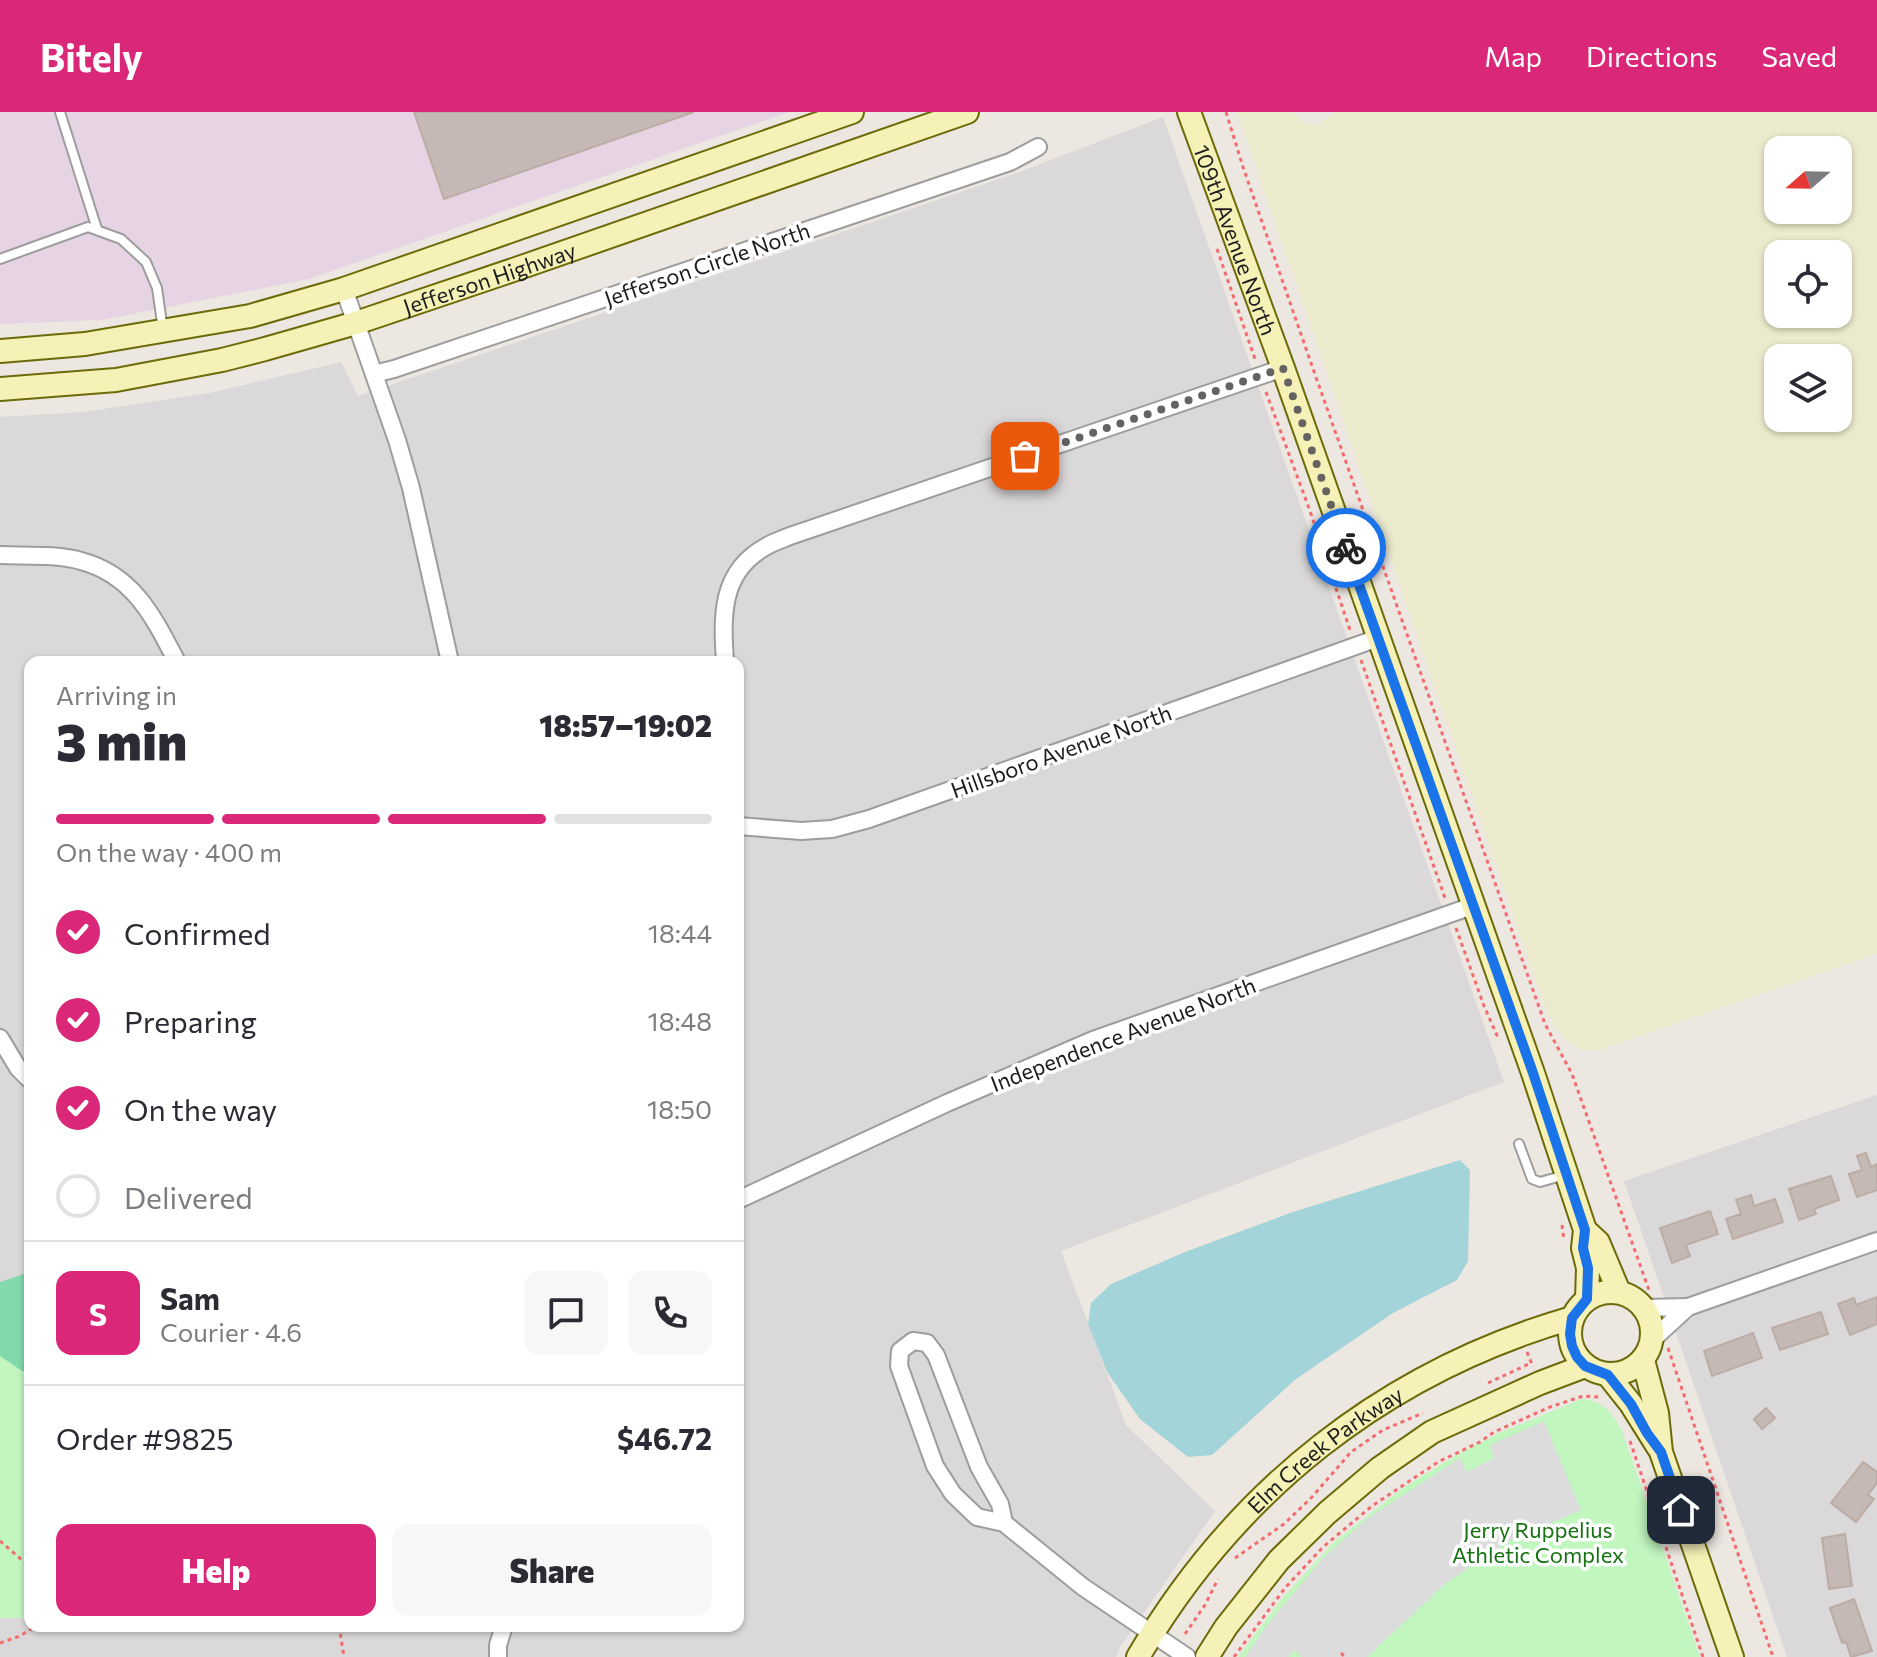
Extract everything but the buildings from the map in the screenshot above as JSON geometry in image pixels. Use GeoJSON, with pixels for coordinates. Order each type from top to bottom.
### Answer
{"type":"FeatureCollection","features":[{"type":"Feature","properties":{"kind":"street","name":"Jefferson Highway"},"geometry":{"type":"LineString","coordinates":[[0,351],[85,344],[250,316],[344,289],[852,112]]}},
{"type":"Feature","properties":{"kind":"street","name":"Jefferson Highway"},"geometry":{"type":"LineString","coordinates":[[0,389],[131,377],[250,353],[356,323],[967,112]]}},
{"type":"Feature","properties":{"kind":"street","name":"109th Avenue North"},"geometry":{"type":"LineString","coordinates":[[1189,112],[1378,638],[1462,910],[1533,1073],[1585,1230],[1583,1248],[1588,1268],[1587,1299]]}},
{"type":"Feature","properties":{"kind":"street","name":"Jefferson Circle North"},"geometry":{"type":"LineString","coordinates":[[374,374],[1001,165],[1038,147]]}},
{"type":"Feature","properties":{"kind":"street"},"geometry":{"type":"LineString","coordinates":[[344,289],[411,488],[449,656]]}},
{"type":"Feature","properties":{"kind":"street"},"geometry":{"type":"LineString","coordinates":[[725,656],[724,605],[733,580],[748,560],[766,546],[1283,368]]}},
{"type":"Feature","properties":{"kind":"street"},"geometry":{"type":"LineString","coordinates":[[0,555],[79,560],[102,569],[123,582],[141,599],[174,656]]}},
{"type":"Feature","properties":{"kind":"street","name":"Hillsboro Avenue North"},"geometry":{"type":"LineString","coordinates":[[744,826],[801,831],[832,829],[869,819],[1378,638]]}},
{"type":"Feature","properties":{"kind":"street","name":"Independence Avenue North"},"geometry":{"type":"LineString","coordinates":[[744,1197],[947,1103],[1093,1040],[1462,910]]}},
{"type":"Feature","properties":{"kind":"street"},"geometry":{"type":"LineString","coordinates":[[0,1038],[24,1074]]}},
{"type":"Feature","properties":{"kind":"street","name":"109th Avenue North"},"geometry":{"type":"LineString","coordinates":[[1585,1230],[1598,1242],[1619,1292]]}},
{"type":"Feature","properties":{"kind":"street"},"geometry":{"type":"LineString","coordinates":[[1688,1307],[1635,1367],[1622,1373],[1608,1375],[1585,1366],[1572,1346],[1572,1318],[1587,1299],[1597,1294],[1619,1292],[1638,1301],[1688,1307],[1877,1241]]}},
{"type":"Feature","properties":{"kind":"street"},"geometry":{"type":"LineString","coordinates":[[1648,1302],[1661,1452],[1732,1657]]}},
{"type":"Feature","properties":{"kind":"street","name":"Elm Creek Parkway"},"geometry":{"type":"LineString","coordinates":[[1138,1657],[1191,1576],[1231,1527],[1285,1475],[1343,1427],[1408,1386],[1481,1349],[1572,1318]]}},
{"type":"Feature","properties":{"kind":"street"},"geometry":{"type":"LineString","coordinates":[[1004,1523],[1000,1504],[979,1467],[936,1355],[927,1343],[913,1341],[900,1351],[899,1366],[935,1466],[953,1494],[977,1517],[1004,1523],[1083,1587],[1187,1657]]}},
{"type":"Feature","properties":{"kind":"street"},"geometry":{"type":"LineString","coordinates":[[1207,1657],[1226,1627],[1279,1560],[1327,1513],[1380,1468],[1432,1432],[1585,1366]]}},
{"type":"Feature","properties":{"kind":"street"},"geometry":{"type":"LineString","coordinates":[[1608,1375],[1631,1404],[1661,1452]]}},
{"type":"Feature","properties":{"kind":"street"},"geometry":{"type":"LineString","coordinates":[[498,1657],[502,1632]]}},
{"type":"Feature","properties":{"kind":"lane"},"geometry":{"type":"LineString","coordinates":[[60,112],[97,229]]}},
{"type":"Feature","properties":{"kind":"lane"},"geometry":{"type":"LineString","coordinates":[[0,259],[82,228],[97,229],[121,239],[146,262],[157,288],[163,330]]}},
{"type":"Feature","properties":{"kind":"lane"},"geometry":{"type":"LineString","coordinates":[[1519,1144],[1532,1179],[1540,1182],[1566,1175]]}},
{"type":"Feature","properties":{"kind":"path"},"geometry":{"type":"LineString","coordinates":[[1226,112],[1302,337],[1545,1024],[1572,1074],[1648,1302]]}},
{"type":"Feature","properties":{"kind":"path"},"geometry":{"type":"LineString","coordinates":[[1215,244],[1356,646],[1462,910],[1484,1006],[1500,1043]]}},
{"type":"Feature","properties":{"kind":"path"},"geometry":{"type":"LineString","coordinates":[[1562,1221],[1562,1236],[1567,1248]]}},
{"type":"Feature","properties":{"kind":"path"},"geometry":{"type":"LineString","coordinates":[[1520,1335],[1540,1383]]}},
{"type":"Feature","properties":{"kind":"path"},"geometry":{"type":"LineString","coordinates":[[1653,1346],[1773,1657]]}},
{"type":"Feature","properties":{"kind":"path"},"geometry":{"type":"LineString","coordinates":[[1234,1657],[1285,1588],[1323,1547],[1372,1506],[1438,1462],[1550,1407],[1583,1396],[1597,1395],[1607,1404]]}},
{"type":"Feature","properties":{"kind":"path"},"geometry":{"type":"LineString","coordinates":[[1627,1432],[1703,1657]]}},
{"type":"Feature","properties":{"kind":"path"},"geometry":{"type":"LineString","coordinates":[[0,1541],[24,1562]]}},
{"type":"Feature","properties":{"kind":"path"},"geometry":{"type":"LineString","coordinates":[[0,1643],[26,1632]]}},
{"type":"Feature","properties":{"kind":"path"},"geometry":{"type":"LineString","coordinates":[[340,1632],[344,1657]]}},
{"type":"Feature","properties":{"kind":"shaded area"},"geometry":{"type":"Polygon","coordinates":[[[0,112],[789,112],[309,279],[102,320],[0,324],[0,112]]]}},
{"type":"Feature","properties":{"kind":"shaded area"},"geometry":{"type":"Polygon","coordinates":[[[1163,117],[1504,1082],[1061,1251],[1126,1425],[1215,1511],[1116,1657],[0,1657],[0,417],[83,412],[210,393],[341,362],[358,396],[1014,174],[1163,117]]]}},
{"type":"Feature","properties":{"kind":"shaded area"},"geometry":{"type":"Polygon","coordinates":[[[1877,1095],[1877,1657],[1787,1657],[1624,1181],[1877,1095]]]}},
{"type":"Feature","properties":{"kind":"shaded area"},"geometry":{"type":"Polygon","coordinates":[[[1544,1421],[1581,1510],[1507,1542],[1446,1583],[1367,1657],[1302,1657],[1295,1650],[1288,1657],[1245,1657],[1268,1624],[1324,1557],[1367,1519],[1460,1458],[1467,1472],[1494,1458],[1490,1445],[1544,1421]]]}},
{"type":"Feature","properties":{"kind":"green space"},"geometry":{"type":"Polygon","coordinates":[[[1237,112],[1292,112],[1306,124],[1319,124],[1335,112],[1877,112],[1877,954],[1599,1050],[1582,1050],[1568,1042],[1545,1008],[1237,112]]]}},
{"type":"Feature","properties":{"kind":"green space"},"geometry":{"type":"Polygon","coordinates":[[[24,1274],[24,1372],[0,1356],[0,1282],[24,1274]]]}},
{"type":"Feature","properties":{"kind":"green space"},"geometry":{"type":"Polygon","coordinates":[[[24,1280],[24,1618],[0,1618],[0,1289],[24,1280]]]}},
{"type":"Feature","properties":{"kind":"green space","name":"Jerry Ruppelius Athletic Complex"},"geometry":{"type":"Polygon","coordinates":[[[1582,1399],[1596,1402],[1607,1409],[1622,1431],[1700,1657],[1238,1657],[1280,1601],[1333,1543],[1403,1488],[1499,1433],[1582,1399]]]}},
{"type":"Feature","properties":{"kind":"water"},"geometry":{"type":"Polygon","coordinates":[[[1460,1160],[1470,1170],[1468,1261],[1457,1280],[1393,1313],[1296,1379],[1212,1455],[1188,1457],[1140,1419],[1107,1372],[1088,1324],[1091,1303],[1111,1284],[1185,1252],[1293,1212],[1460,1160]]]}},
{"type":"Feature","properties":{"kind":"way so far"},"geometry":{"type":"LineString","coordinates":[[1025,456],[1283,368],[1346,548]]}},
{"type":"Feature","properties":{"kind":"route"},"geometry":{"type":"LineString","coordinates":[[1346,548],[1533,1073],[1585,1230],[1583,1248],[1588,1268],[1587,1299],[1572,1318],[1572,1346],[1585,1366],[1608,1375],[1631,1404],[1661,1452],[1681,1510]]}}]}
